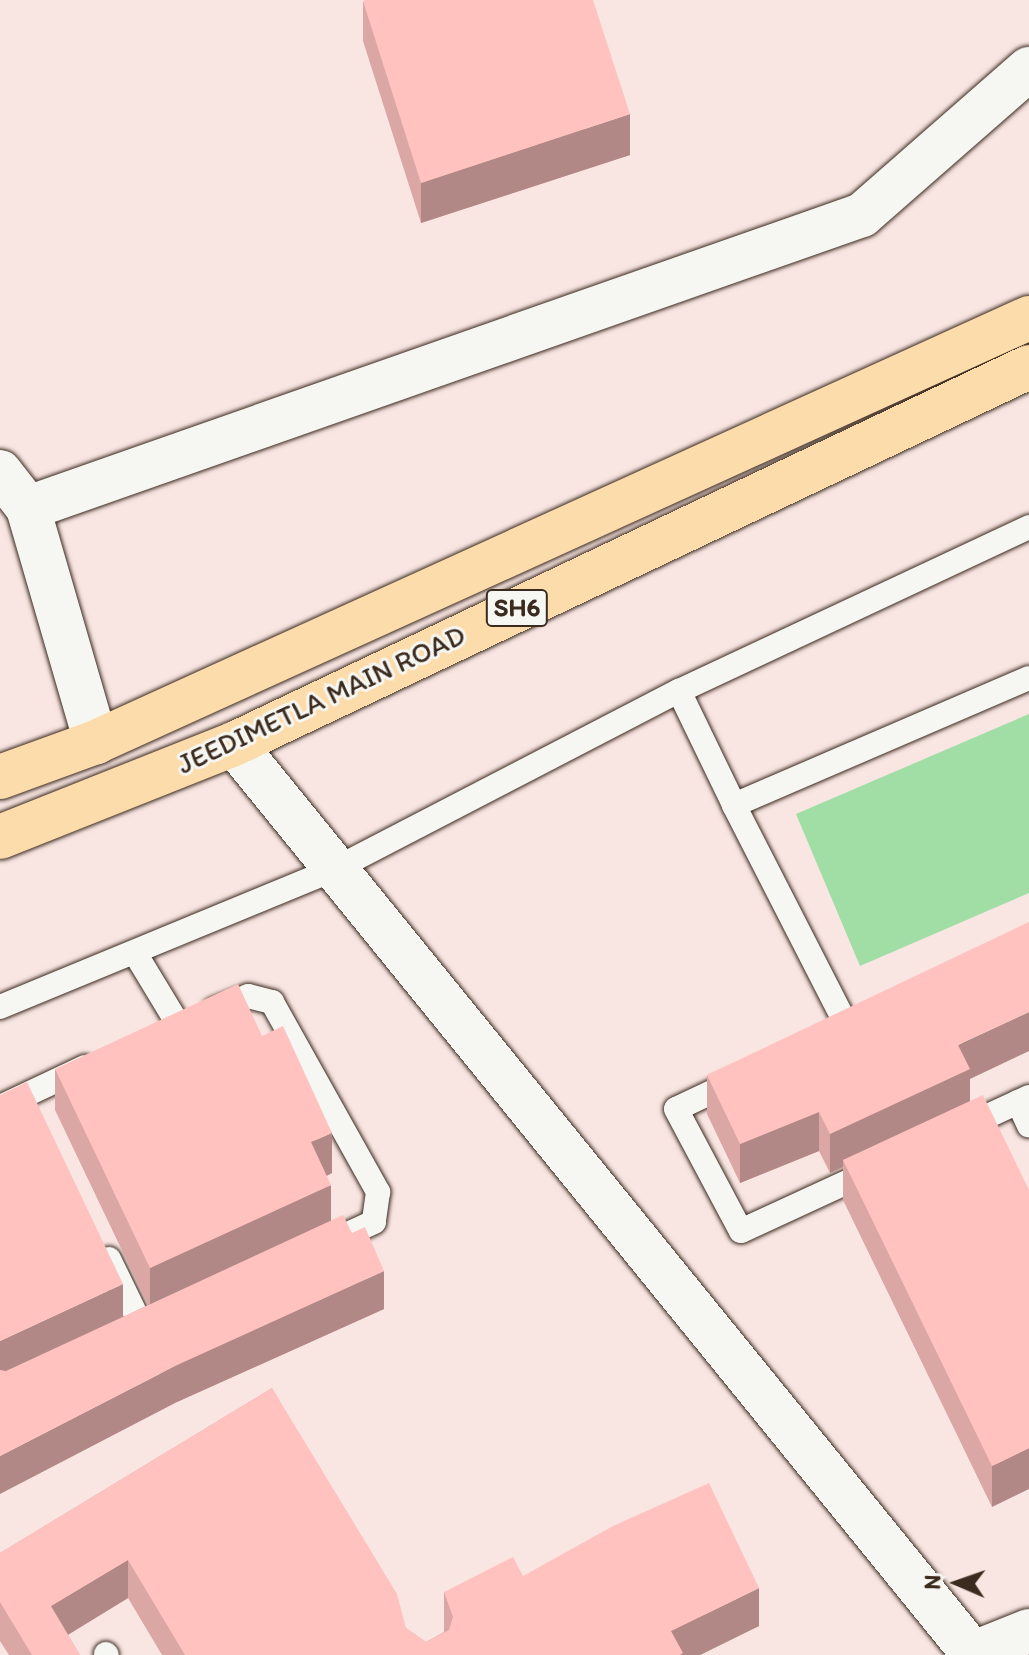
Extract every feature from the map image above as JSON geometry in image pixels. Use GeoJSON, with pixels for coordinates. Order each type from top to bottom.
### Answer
{"type":"FeatureCollection","features":[{"type":"Feature","properties":{"kind":"main road","name":"JEEDIMETLA MAIN ROAD"},"geometry":{"type":"LineString","coordinates":[[0,777],[96,742],[1029,318]]}},
{"type":"Feature","properties":{"kind":"main road","name":"JEEDIMETLA MAIN ROAD"},"geometry":{"type":"LineString","coordinates":[[0,837],[234,744],[1029,367]]}},
{"type":"Feature","properties":{"kind":"street"},"geometry":{"type":"LineString","coordinates":[[14,513],[862,215],[1029,69]]}},
{"type":"Feature","properties":{"kind":"street"},"geometry":{"type":"LineString","coordinates":[[0,472],[96,742]]}},
{"type":"Feature","properties":{"kind":"street"},"geometry":{"type":"LineString","coordinates":[[234,744],[339,867],[972,1654],[1029,1631]]}},
{"type":"Feature","properties":{"kind":"lane"},"geometry":{"type":"LineString","coordinates":[[0,1007],[339,867],[679,691],[1029,527]]}},
{"type":"Feature","properties":{"kind":"lane"},"geometry":{"type":"LineString","coordinates":[[734,805],[1029,678]]}},
{"type":"Feature","properties":{"kind":"lane"},"geometry":{"type":"LineString","coordinates":[[679,691],[848,1028]]}},
{"type":"Feature","properties":{"kind":"lane"},"geometry":{"type":"LineString","coordinates":[[135,953],[178,1024]]}},
{"type":"Feature","properties":{"kind":"lane"},"geometry":{"type":"LineString","coordinates":[[151,1037],[248,996],[272,1002],[378,1192],[374,1222],[302,1255]]}},
{"type":"Feature","properties":{"kind":"lane"},"geometry":{"type":"LineString","coordinates":[[820,1042],[876,1015]]}},
{"type":"Feature","properties":{"kind":"lane"},"geometry":{"type":"LineString","coordinates":[[0,1107],[111,1055]]}},
{"type":"Feature","properties":{"kind":"lane"},"geometry":{"type":"LineString","coordinates":[[762,1069],[676,1109],[741,1231],[894,1160]]}},
{"type":"Feature","properties":{"kind":"lane"},"geometry":{"type":"LineString","coordinates":[[30,1092],[43,1120]]}},
{"type":"Feature","properties":{"kind":"lane"},"geometry":{"type":"LineString","coordinates":[[935,1141],[1024,1099],[1029,1126]]}},
{"type":"Feature","properties":{"kind":"lane"},"geometry":{"type":"LineString","coordinates":[[96,1232],[143,1329]]}},
{"type":"Feature","properties":{"kind":"lane"},"geometry":{"type":"LineString","coordinates":[[114,1342],[172,1316]]}},
{"type":"Feature","properties":{"kind":"shaded area"},"geometry":{"type":"Polygon","coordinates":[[[0,0],[1029,0],[1029,1655],[0,1655],[0,0]]]}},
{"type":"Feature","properties":{"kind":"green space"},"geometry":{"type":"Polygon","coordinates":[[[1029,714],[1029,893],[860,966],[796,814],[1029,714]]]}},
{"type":"Feature","properties":{"kind":"building"},"geometry":{"type":"Polygon","coordinates":[[[365,0],[593,0],[630,114],[421,183],[365,0]]]}},
{"type":"Feature","properties":{"kind":"building"},"geometry":{"type":"Polygon","coordinates":[[[1029,922],[1029,1012],[958,1045],[970,1069],[830,1134],[819,1112],[740,1144],[707,1075],[1029,922]]]}},
{"type":"Feature","properties":{"kind":"building"},"geometry":{"type":"Polygon","coordinates":[[[238,984],[262,1036],[283,1026],[332,1133],[311,1142],[331,1185],[150,1268],[55,1069],[238,984]]]}},
{"type":"Feature","properties":{"kind":"building"},"geometry":{"type":"Polygon","coordinates":[[[27,1082],[123,1284],[0,1341],[0,1095],[27,1082]]]}},
{"type":"Feature","properties":{"kind":"building"},"geometry":{"type":"Polygon","coordinates":[[[983,1095],[1029,1190],[1029,1448],[992,1466],[843,1160],[983,1095]]]}},
{"type":"Feature","properties":{"kind":"building"},"geometry":{"type":"Polygon","coordinates":[[[343,1215],[352,1233],[365,1227],[384,1271],[177,1365],[0,1456],[0,1370],[6,1371],[343,1215]]]}},
{"type":"Feature","properties":{"kind":"building"},"geometry":{"type":"Polygon","coordinates":[[[272,1388],[397,1594],[406,1628],[426,1642],[449,1630],[453,1617],[444,1592],[513,1557],[523,1576],[613,1526],[709,1483],[759,1588],[671,1631],[683,1653],[680,1655],[185,1655],[128,1560],[51,1606],[80,1655],[32,1655],[0,1602],[0,1553],[272,1388]]]}}]}
